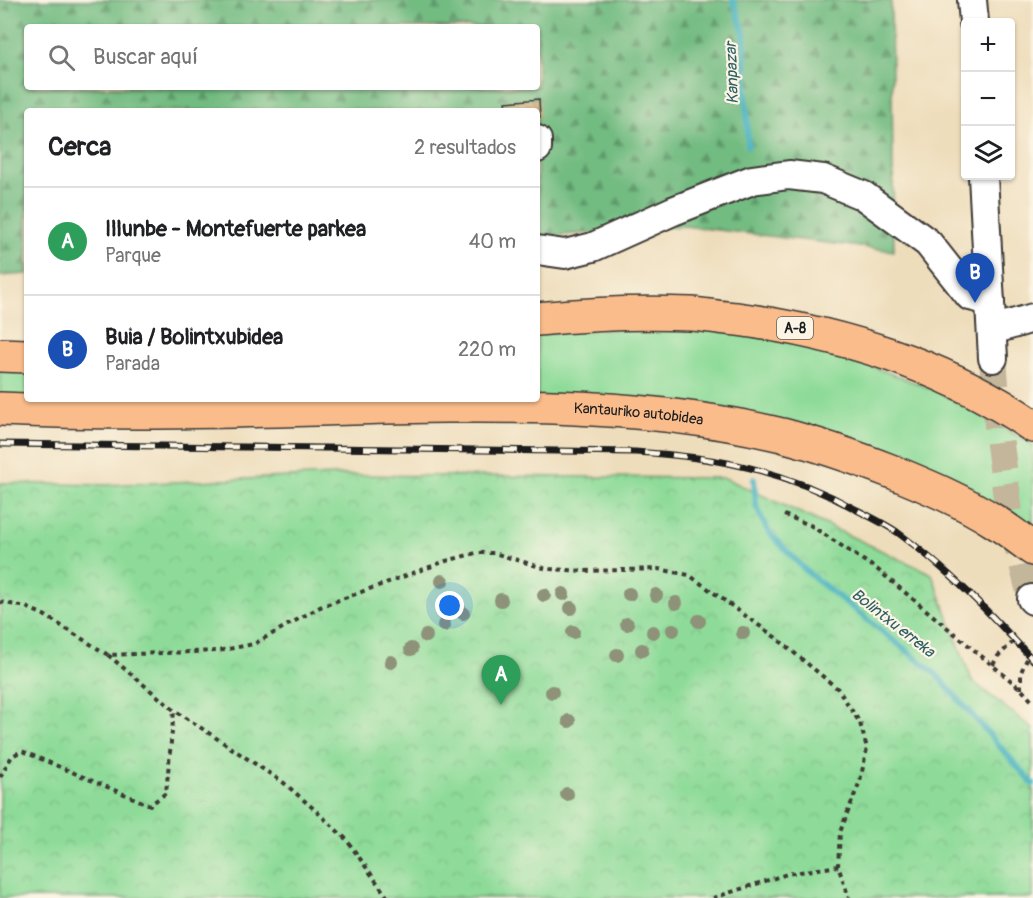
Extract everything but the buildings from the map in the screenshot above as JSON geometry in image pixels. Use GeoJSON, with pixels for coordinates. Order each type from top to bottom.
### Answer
{"type":"FeatureCollection","features":[{"type":"Feature","properties":{"kind":"highway","name":"A-8"},"geometry":{"type":"LineString","coordinates":[[540,319],[618,314],[693,314],[781,325],[866,346],[938,374],[985,397],[1033,426]]}},
{"type":"Feature","properties":{"kind":"highway"},"geometry":{"type":"LineString","coordinates":[[0,356],[24,356]]}},
{"type":"Feature","properties":{"kind":"highway","name":"Kantauriko autobidea"},"geometry":{"type":"LineString","coordinates":[[0,409],[172,411],[456,407],[562,408],[629,412],[705,421],[780,435],[866,462],[932,488],[993,520],[1033,549]]}},
{"type":"Feature","properties":{"kind":"street"},"geometry":{"type":"LineString","coordinates":[[972,0],[974,18]]}},
{"type":"Feature","properties":{"kind":"street"},"geometry":{"type":"LineString","coordinates":[[540,250],[565,254],[593,247],[673,211],[752,180],[789,176],[823,179],[864,196],[928,243],[970,296],[990,301]]}},
{"type":"Feature","properties":{"kind":"street"},"geometry":{"type":"LineString","coordinates":[[983,180],[993,358]]}},
{"type":"Feature","properties":{"kind":"street"},"geometry":{"type":"LineString","coordinates":[[992,330],[1033,318]]}},
{"type":"Feature","properties":{"kind":"path"},"geometry":{"type":"LineString","coordinates":[[784,515],[810,525],[878,570],[993,665],[1033,702]]}},
{"type":"Feature","properties":{"kind":"path"},"geometry":{"type":"LineString","coordinates":[[108,655],[218,651],[254,644],[320,607],[446,561],[476,553],[494,553],[547,569],[585,571],[658,569],[689,574],[775,637],[838,689],[860,723],[867,748],[860,781],[840,832],[838,866],[849,898]]}},
{"type":"Feature","properties":{"kind":"path"},"geometry":{"type":"LineString","coordinates":[[0,602],[26,607],[44,615],[108,655],[174,710],[284,783],[346,839],[388,898]]}},
{"type":"Feature","properties":{"kind":"path"},"geometry":{"type":"LineString","coordinates":[[993,665],[998,656],[1013,642]]}},
{"type":"Feature","properties":{"kind":"path"},"geometry":{"type":"LineString","coordinates":[[1021,689],[1021,672],[1028,659]]}},
{"type":"Feature","properties":{"kind":"path"},"geometry":{"type":"LineString","coordinates":[[0,777],[12,756],[22,750],[150,805],[166,793],[174,710]]}},
{"type":"Feature","properties":{"kind":"path"},"geometry":{"type":"LineString","coordinates":[[713,898],[787,874],[838,866]]}},
{"type":"Feature","properties":{"kind":"green space"},"geometry":{"type":"Polygon","coordinates":[[[0,0],[891,0],[894,251],[684,226],[540,237],[540,108],[24,108],[24,274],[0,276],[0,0]]]}},
{"type":"Feature","properties":{"kind":"green space"},"geometry":{"type":"Polygon","coordinates":[[[684,326],[806,342],[932,389],[1033,444],[1033,535],[939,484],[540,398],[540,333],[684,326]]]}},
{"type":"Feature","properties":{"kind":"green space"},"geometry":{"type":"Polygon","coordinates":[[[0,368],[24,369],[24,399],[0,399],[0,368]]]}},
{"type":"Feature","properties":{"kind":"green space"},"geometry":{"type":"Polygon","coordinates":[[[336,475],[725,478],[932,574],[972,681],[1033,729],[1033,898],[0,898],[0,483],[104,485],[336,475]]]}},
{"type":"Feature","properties":{"kind":"waterway","name":"Kanpazar"},"geometry":{"type":"LineString","coordinates":[[733,0],[744,33],[748,146]]}},
{"type":"Feature","properties":{"kind":"waterway","name":"Bolintxu erreka"},"geometry":{"type":"LineString","coordinates":[[754,479],[756,506],[768,531],[807,572],[935,673],[1033,784]]}},
{"type":"Feature","properties":{"kind":"tunnel"},"geometry":{"type":"LineString","coordinates":[[993,358],[999,437],[1009,512],[1032,599]]}},
{"type":"Feature","properties":{"kind":"railway"},"geometry":{"type":"LineString","coordinates":[[0,444],[635,452],[722,462],[777,475],[803,485],[830,496],[892,529],[916,546],[951,577],[1033,660]]}},
{"type":"Feature","properties":{"kind":"place","name":"Buia / Bolintxubidea"},"geometry":{"type":"Point","coordinates":[975,303]}},
{"type":"Feature","properties":{"kind":"place","name":"Illunbe - Montefuerte parkea"},"geometry":{"type":"Point","coordinates":[501,705]}}]}
